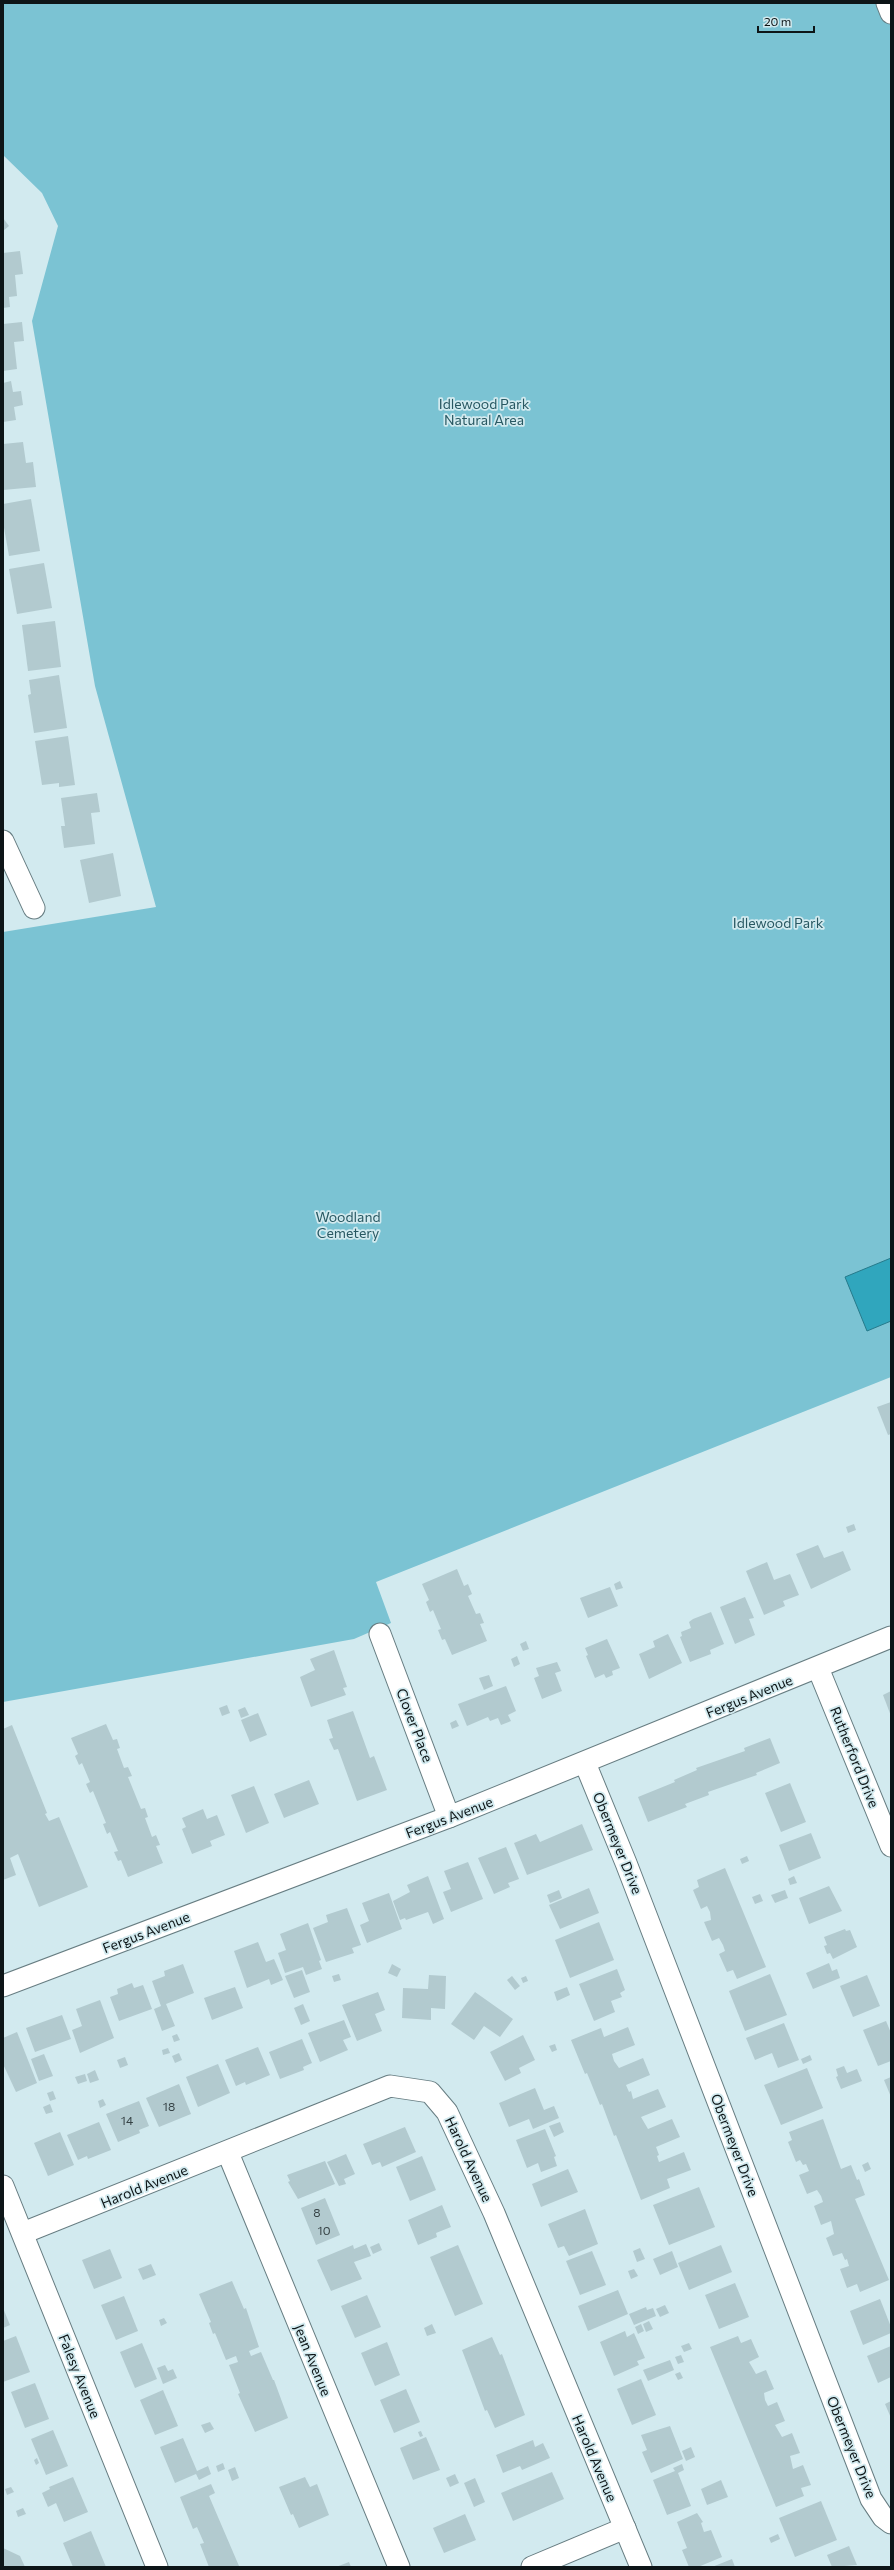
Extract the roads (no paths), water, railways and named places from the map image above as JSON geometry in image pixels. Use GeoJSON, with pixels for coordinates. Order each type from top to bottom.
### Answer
{"type":"FeatureCollection","features":[{"type":"Feature","properties":{"kind":"street"},"geometry":{"type":"LineString","coordinates":[[887,3],[891,13]]}},
{"type":"Feature","properties":{"kind":"street"},"geometry":{"type":"LineString","coordinates":[[3,841],[34,908]]}},
{"type":"Feature","properties":{"kind":"street","name":"Clover Place"},"geometry":{"type":"LineString","coordinates":[[380,1634],[449,1816]]}},
{"type":"Feature","properties":{"kind":"street","name":"Fergus Avenue"},"geometry":{"type":"LineString","coordinates":[[3,1986],[585,1763],[891,1637]]}},
{"type":"Feature","properties":{"kind":"street","name":"Rutherford Drive"},"geometry":{"type":"LineString","coordinates":[[818,1668],[891,1846]]}},
{"type":"Feature","properties":{"kind":"street","name":"Obermeyer Drive"},"geometry":{"type":"LineString","coordinates":[[585,1763],[629,1870],[871,2499],[883,2517],[891,2524]]}},
{"type":"Feature","properties":{"kind":"street","name":"Harold Avenue"},"geometry":{"type":"LineString","coordinates":[[23,2233],[228,2153],[390,2086],[430,2092],[448,2112],[494,2213],[641,2567]]}},
{"type":"Feature","properties":{"kind":"street","name":"Jean Avenue"},"geometry":{"type":"LineString","coordinates":[[228,2153],[399,2567]]}},
{"type":"Feature","properties":{"kind":"street","name":"Falesy Avenue"},"geometry":{"type":"LineString","coordinates":[[3,2186],[158,2567]]}},
{"type":"Feature","properties":{"kind":"street"},"geometry":{"type":"LineString","coordinates":[[532,2567],[625,2528]]}},
{"type":"Feature","properties":{"kind":"park label","name":"Idlewood Park Natural Area"},"geometry":{"type":"Point","coordinates":[484,412]}},
{"type":"Feature","properties":{"kind":"park label","name":"Idlewood Park"},"geometry":{"type":"Point","coordinates":[778,922]}},
{"type":"Feature","properties":{"kind":"park label","name":"Woodland Cemetery"},"geometry":{"type":"Point","coordinates":[348,1224]}}]}
